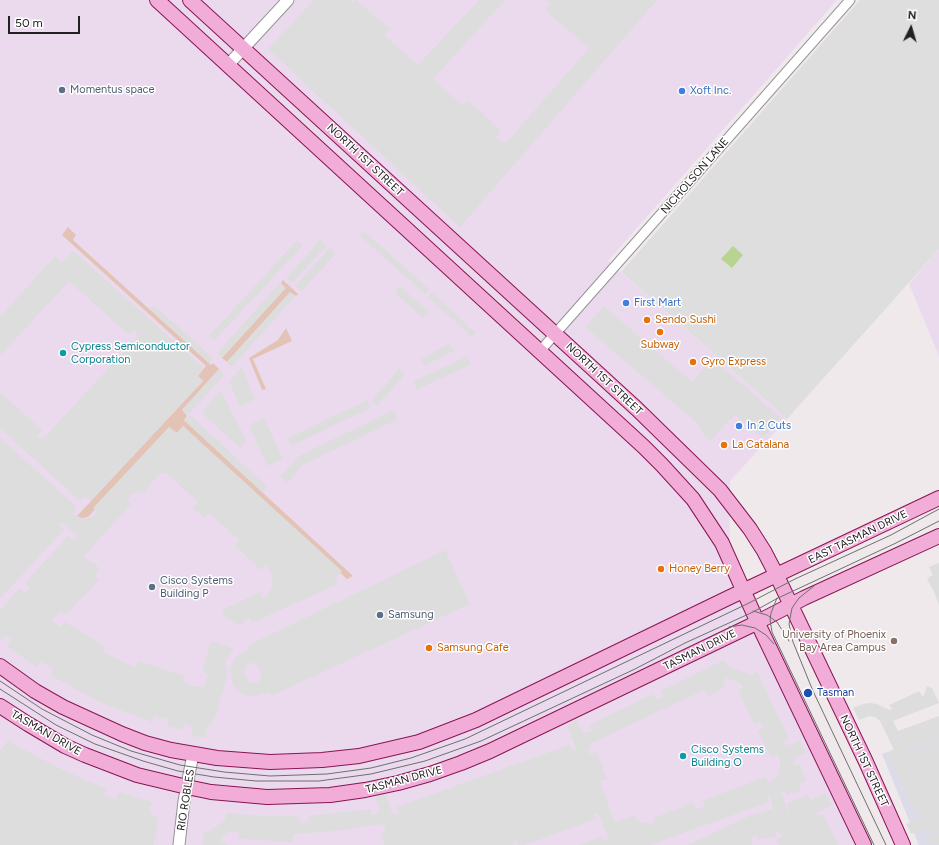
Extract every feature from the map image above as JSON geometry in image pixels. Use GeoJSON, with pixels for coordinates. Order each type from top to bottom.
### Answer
{"type":"FeatureCollection","features":[{"type":"Feature","properties":{"kind":"main road","name":"NORTH 1ST STREET"},"geometry":{"type":"LineString","coordinates":[[156,0],[644,447],[693,499],[722,543],[864,845]]}},
{"type":"Feature","properties":{"kind":"main road","name":"NORTH 1ST STREET"},"geometry":{"type":"LineString","coordinates":[[190,0],[637,409],[717,487],[750,529],[777,576],[866,762],[903,845]]}},
{"type":"Feature","properties":{"kind":"main road","name":"EAST TASMAN DRIVE"},"geometry":{"type":"LineString","coordinates":[[777,576],[939,498]]}},
{"type":"Feature","properties":{"kind":"main road"},"geometry":{"type":"LineString","coordinates":[[790,605],[939,536]]}},
{"type":"Feature","properties":{"kind":"main road"},"geometry":{"type":"LineString","coordinates":[[0,666],[35,691],[63,707],[92,722],[145,742],[193,754],[243,760],[296,762],[359,756],[419,742],[476,720],[777,576]]}},
{"type":"Feature","properties":{"kind":"main road","name":"TASMAN DRIVE"},"geometry":{"type":"LineString","coordinates":[[0,706],[65,746],[137,775],[211,792],[238,796],[298,797],[330,795],[364,790],[430,774],[490,751],[758,622],[790,605]]}},
{"type":"Feature","properties":{"kind":"street"},"geometry":{"type":"LineString","coordinates":[[228,65],[288,0]]}},
{"type":"Feature","properties":{"kind":"street","name":"NICHOLSON LANE"},"geometry":{"type":"LineString","coordinates":[[540,351],[850,0]]}},
{"type":"Feature","properties":{"kind":"street","name":"RIO ROBLES"},"geometry":{"type":"LineString","coordinates":[[179,845],[193,754]]}},
{"type":"Feature","properties":{"kind":"shaded area"},"geometry":{"type":"Polygon","coordinates":[[[0,0],[837,0],[608,261],[787,419],[730,481],[729,578],[855,845],[0,845],[0,0]]]}},
{"type":"Feature","properties":{"kind":"shaded area"},"geometry":{"type":"Polygon","coordinates":[[[314,0],[350,0],[352,2],[356,0],[390,29],[384,35],[418,65],[479,0],[505,0],[433,79],[463,106],[469,101],[501,131],[496,137],[506,143],[589,48],[545,10],[551,5],[546,0],[657,0],[460,227],[268,49],[314,0]]]}},
{"type":"Feature","properties":{"kind":"shaded area"},"geometry":{"type":"Polygon","coordinates":[[[860,0],[939,0],[939,249],[787,419],[621,272],[860,0]]]}},
{"type":"Feature","properties":{"kind":"shaded area"},"geometry":{"type":"Polygon","coordinates":[[[68,227],[76,235],[73,240],[211,365],[213,363],[219,369],[182,410],[187,416],[184,420],[353,576],[347,579],[183,426],[177,433],[169,427],[88,517],[82,518],[77,516],[203,381],[198,376],[206,366],[62,235],[68,227]]]}},
{"type":"Feature","properties":{"kind":"shaded area"},"geometry":{"type":"Polygon","coordinates":[[[364,231],[429,289],[425,294],[360,236],[364,231]]]}},
{"type":"Feature","properties":{"kind":"shaded area"},"geometry":{"type":"Polygon","coordinates":[[[297,240],[303,245],[214,341],[209,336],[297,240]]]}},
{"type":"Feature","properties":{"kind":"shaded area"},"geometry":{"type":"Polygon","coordinates":[[[320,240],[326,246],[292,283],[286,278],[320,240]]]}},
{"type":"Feature","properties":{"kind":"shaded area"},"geometry":{"type":"Polygon","coordinates":[[[330,248],[336,254],[301,291],[295,286],[330,248]]]}},
{"type":"Feature","properties":{"kind":"shaded area"},"geometry":{"type":"Polygon","coordinates":[[[939,249],[939,356],[909,284],[939,249]]]}},
{"type":"Feature","properties":{"kind":"shaded area"},"geometry":{"type":"Polygon","coordinates":[[[73,251],[204,368],[198,376],[203,381],[91,501],[85,496],[80,501],[0,428],[0,392],[42,430],[37,437],[39,439],[44,438],[137,337],[137,333],[134,330],[129,335],[69,281],[0,356],[0,317],[55,256],[61,262],[64,261],[73,251]]]}},
{"type":"Feature","properties":{"kind":"shaded area"},"geometry":{"type":"Polygon","coordinates":[[[283,280],[298,294],[296,296],[290,292],[227,362],[222,358],[285,288],[281,283],[283,280]]]}},
{"type":"Feature","properties":{"kind":"shaded area"},"geometry":{"type":"Polygon","coordinates":[[[280,283],[286,288],[222,358],[217,353],[280,283]]]}},
{"type":"Feature","properties":{"kind":"shaded area"},"geometry":{"type":"Polygon","coordinates":[[[400,286],[429,312],[423,318],[395,293],[400,286]]]}},
{"type":"Feature","properties":{"kind":"shaded area"},"geometry":{"type":"Polygon","coordinates":[[[290,292],[295,296],[232,367],[227,362],[290,292]]]}},
{"type":"Feature","properties":{"kind":"shaded area"},"geometry":{"type":"Polygon","coordinates":[[[432,292],[476,333],[472,337],[428,297],[432,292]]]}},
{"type":"Feature","properties":{"kind":"shaded area"},"geometry":{"type":"Polygon","coordinates":[[[154,305],[213,358],[209,363],[150,309],[154,305]]]}},
{"type":"Feature","properties":{"kind":"shaded area"},"geometry":{"type":"Polygon","coordinates":[[[604,306],[692,382],[713,359],[781,418],[763,438],[735,415],[710,441],[703,434],[697,423],[585,327],[604,306]]]}},
{"type":"Feature","properties":{"kind":"shaded area"},"geometry":{"type":"Polygon","coordinates":[[[286,328],[292,341],[253,359],[266,389],[262,390],[249,358],[278,340],[286,328]]]}},
{"type":"Feature","properties":{"kind":"shaded area"},"geometry":{"type":"Polygon","coordinates":[[[449,344],[453,351],[424,366],[421,359],[449,344]]]}},
{"type":"Feature","properties":{"kind":"shaded area"},"geometry":{"type":"Polygon","coordinates":[[[467,356],[471,364],[417,390],[413,382],[467,356]]]}},
{"type":"Feature","properties":{"kind":"shaded area"},"geometry":{"type":"Polygon","coordinates":[[[242,367],[255,399],[240,407],[229,381],[242,367]]]}},
{"type":"Feature","properties":{"kind":"shaded area"},"geometry":{"type":"Polygon","coordinates":[[[399,369],[405,374],[377,406],[371,401],[399,369]]]}},
{"type":"Feature","properties":{"kind":"shaded area"},"geometry":{"type":"Polygon","coordinates":[[[219,370],[224,375],[188,415],[182,410],[219,370]]]}},
{"type":"Feature","properties":{"kind":"shaded area"},"geometry":{"type":"Polygon","coordinates":[[[220,390],[246,440],[240,448],[202,413],[220,390]]]}},
{"type":"Feature","properties":{"kind":"shaded area"},"geometry":{"type":"Polygon","coordinates":[[[367,400],[371,408],[291,446],[288,438],[367,400]]]}},
{"type":"Feature","properties":{"kind":"shaded area"},"geometry":{"type":"Polygon","coordinates":[[[394,410],[398,419],[303,465],[287,483],[280,477],[300,455],[394,410]]]}},
{"type":"Feature","properties":{"kind":"shaded area"},"geometry":{"type":"Polygon","coordinates":[[[190,415],[267,487],[262,492],[185,421],[190,415]]]}},
{"type":"Feature","properties":{"kind":"shaded area"},"geometry":{"type":"Polygon","coordinates":[[[264,418],[283,459],[267,466],[249,425],[264,418]]]}},
{"type":"Feature","properties":{"kind":"shaded area"},"geometry":{"type":"Polygon","coordinates":[[[183,426],[342,571],[335,578],[338,584],[252,623],[250,619],[247,619],[240,626],[225,617],[222,610],[260,592],[262,598],[266,597],[272,587],[272,576],[268,567],[266,565],[261,570],[235,546],[239,540],[209,513],[204,518],[193,508],[198,502],[166,473],[158,475],[145,492],[132,494],[127,499],[131,504],[84,556],[100,569],[94,576],[99,580],[66,615],[60,611],[53,622],[60,627],[65,622],[105,646],[103,652],[121,661],[135,667],[138,661],[185,676],[184,683],[194,686],[205,686],[208,674],[202,672],[211,641],[234,648],[226,661],[227,676],[216,716],[207,729],[205,738],[191,736],[192,729],[190,725],[184,724],[183,730],[167,726],[168,719],[154,716],[152,722],[96,700],[50,675],[53,669],[40,661],[36,667],[7,646],[11,640],[7,636],[0,641],[0,610],[20,588],[25,593],[30,588],[25,583],[68,536],[73,540],[78,536],[62,522],[59,525],[64,529],[0,599],[0,438],[77,507],[72,513],[85,519],[98,513],[93,508],[169,427],[177,433],[183,426]]]}},
{"type":"Feature","properties":{"kind":"shaded area","name":"Samsung"},"geometry":{"type":"Polygon","coordinates":[[[445,550],[470,604],[271,696],[269,692],[255,696],[247,696],[233,686],[230,671],[232,664],[235,658],[248,649],[247,646],[445,550]],[[256,663],[245,666],[244,674],[249,682],[258,682],[262,677],[256,663]]]}},
{"type":"Feature","properties":{"kind":"shaded area"},"geometry":{"type":"Polygon","coordinates":[[[939,563],[939,605],[927,578],[933,575],[929,567],[939,563]]]}},
{"type":"Feature","properties":{"kind":"shaded area"},"geometry":{"type":"Polygon","coordinates":[[[724,660],[728,666],[751,675],[757,672],[789,739],[784,742],[785,744],[790,745],[800,741],[806,753],[797,757],[793,762],[793,766],[800,764],[806,781],[799,784],[801,791],[787,795],[784,790],[781,792],[788,811],[787,804],[807,795],[811,800],[825,792],[832,805],[816,813],[818,815],[823,814],[838,845],[779,845],[776,840],[782,836],[778,830],[776,832],[777,836],[759,840],[757,835],[751,838],[752,845],[688,845],[751,815],[773,809],[776,817],[769,795],[767,796],[769,802],[650,845],[578,845],[602,836],[605,842],[607,841],[608,837],[599,814],[596,813],[594,814],[596,819],[525,845],[518,845],[516,841],[513,842],[513,845],[385,845],[380,833],[386,831],[385,827],[381,824],[338,831],[293,834],[292,842],[239,839],[238,832],[228,832],[221,838],[221,843],[227,845],[202,845],[204,831],[210,831],[225,820],[226,813],[263,816],[300,816],[301,823],[308,822],[308,816],[371,809],[372,815],[376,814],[379,810],[375,797],[386,795],[392,813],[399,813],[397,807],[569,745],[572,750],[576,749],[567,725],[577,720],[584,732],[589,732],[592,730],[589,725],[653,694],[657,700],[663,697],[661,691],[724,660]],[[726,678],[723,680],[726,686],[720,691],[708,696],[704,690],[592,743],[588,751],[590,754],[597,752],[607,779],[600,781],[614,822],[634,815],[640,822],[651,824],[654,822],[653,818],[684,807],[684,805],[693,802],[697,809],[705,806],[703,800],[766,777],[769,783],[777,777],[780,761],[778,755],[771,758],[758,731],[763,728],[760,721],[754,724],[738,690],[743,687],[740,683],[726,678]]]}},
{"type":"Feature","properties":{"kind":"shaded area"},"geometry":{"type":"Polygon","coordinates":[[[927,686],[932,688],[939,703],[893,721],[898,731],[939,716],[939,743],[912,752],[910,747],[906,748],[912,761],[911,755],[939,745],[939,845],[930,845],[926,836],[932,833],[930,827],[911,834],[906,824],[919,819],[922,813],[916,815],[888,753],[894,750],[880,721],[875,717],[869,716],[859,720],[853,708],[870,703],[877,704],[890,710],[892,709],[889,705],[919,691],[923,697],[927,686]]]}},
{"type":"Feature","properties":{"kind":"shaded area"},"geometry":{"type":"Polygon","coordinates":[[[939,732],[939,845],[919,845],[882,754],[939,732]]]}},
{"type":"Feature","properties":{"kind":"shaded area"},"geometry":{"type":"Polygon","coordinates":[[[8,741],[61,769],[107,789],[105,795],[116,799],[119,792],[152,802],[150,810],[152,816],[158,816],[157,832],[153,845],[0,845],[0,751],[8,741]]]}},
{"type":"Feature","properties":{"kind":"green space"},"geometry":{"type":"Polygon","coordinates":[[[733,246],[743,255],[732,268],[721,259],[733,246]]]}},
{"type":"Feature","properties":{"kind":"tram line"},"geometry":{"type":"LineString","coordinates":[[0,681],[42,709],[92,735],[131,751],[180,765],[224,772],[270,776],[327,774],[371,768],[411,758],[465,739],[749,603],[795,579],[891,535],[939,509]]}},
{"type":"Feature","properties":{"kind":"tram line"},"geometry":{"type":"LineString","coordinates":[[0,689],[56,725],[95,744],[143,761],[178,771],[214,777],[256,781],[319,781],[371,774],[425,761],[481,741],[635,669],[685,643],[753,612],[776,599],[896,543],[939,521]]}},
{"type":"Feature","properties":{"kind":"tram line"},"geometry":{"type":"LineString","coordinates":[[814,586],[799,598],[792,608],[789,624],[793,642],[813,691],[886,845]]}},
{"type":"Feature","properties":{"kind":"tram line"},"geometry":{"type":"LineString","coordinates":[[777,598],[771,613],[770,620],[772,632],[874,845]]}},
{"type":"Feature","properties":{"kind":"tram line"},"geometry":{"type":"LineString","coordinates":[[753,611],[767,615],[777,622],[789,641]]}},
{"type":"Feature","properties":{"kind":"tram line"},"geometry":{"type":"LineString","coordinates":[[729,627],[742,625],[755,628],[766,635],[774,644]]}},
{"type":"Feature","properties":{"kind":"place","name":"Momentus space"},"geometry":{"type":"Point","coordinates":[62,90]}},
{"type":"Feature","properties":{"kind":"place","name":"Xoft Inc."},"geometry":{"type":"Point","coordinates":[682,91]}},
{"type":"Feature","properties":{"kind":"place","name":"First Mart"},"geometry":{"type":"Point","coordinates":[626,303]}},
{"type":"Feature","properties":{"kind":"place","name":"Sendo Sushi"},"geometry":{"type":"Point","coordinates":[647,320]}},
{"type":"Feature","properties":{"kind":"place","name":"Subway"},"geometry":{"type":"Point","coordinates":[660,332]}},
{"type":"Feature","properties":{"kind":"place","name":"Cypress Semiconductor Corporation"},"geometry":{"type":"Point","coordinates":[63,353]}},
{"type":"Feature","properties":{"kind":"place","name":"Gyro Express"},"geometry":{"type":"Point","coordinates":[693,362]}},
{"type":"Feature","properties":{"kind":"place","name":"In 2 Cuts"},"geometry":{"type":"Point","coordinates":[739,426]}},
{"type":"Feature","properties":{"kind":"place","name":"La Catalana"},"geometry":{"type":"Point","coordinates":[724,445]}},
{"type":"Feature","properties":{"kind":"place","name":"Honey Berry"},"geometry":{"type":"Point","coordinates":[661,569]}},
{"type":"Feature","properties":{"kind":"place","name":"Cisco Systems Building P"},"geometry":{"type":"Point","coordinates":[152,587]}},
{"type":"Feature","properties":{"kind":"place","name":"Samsung"},"geometry":{"type":"Point","coordinates":[380,615]}},
{"type":"Feature","properties":{"kind":"place","name":"University of Phoenix Bay Area Campus"},"geometry":{"type":"Point","coordinates":[894,641]}},
{"type":"Feature","properties":{"kind":"place","name":"Samsung Cafe"},"geometry":{"type":"Point","coordinates":[429,648]}},
{"type":"Feature","properties":{"kind":"place","name":"Tasman"},"geometry":{"type":"Point","coordinates":[808,693]}},
{"type":"Feature","properties":{"kind":"place","name":"Cisco Systems Building O"},"geometry":{"type":"Point","coordinates":[683,756]}}]}
